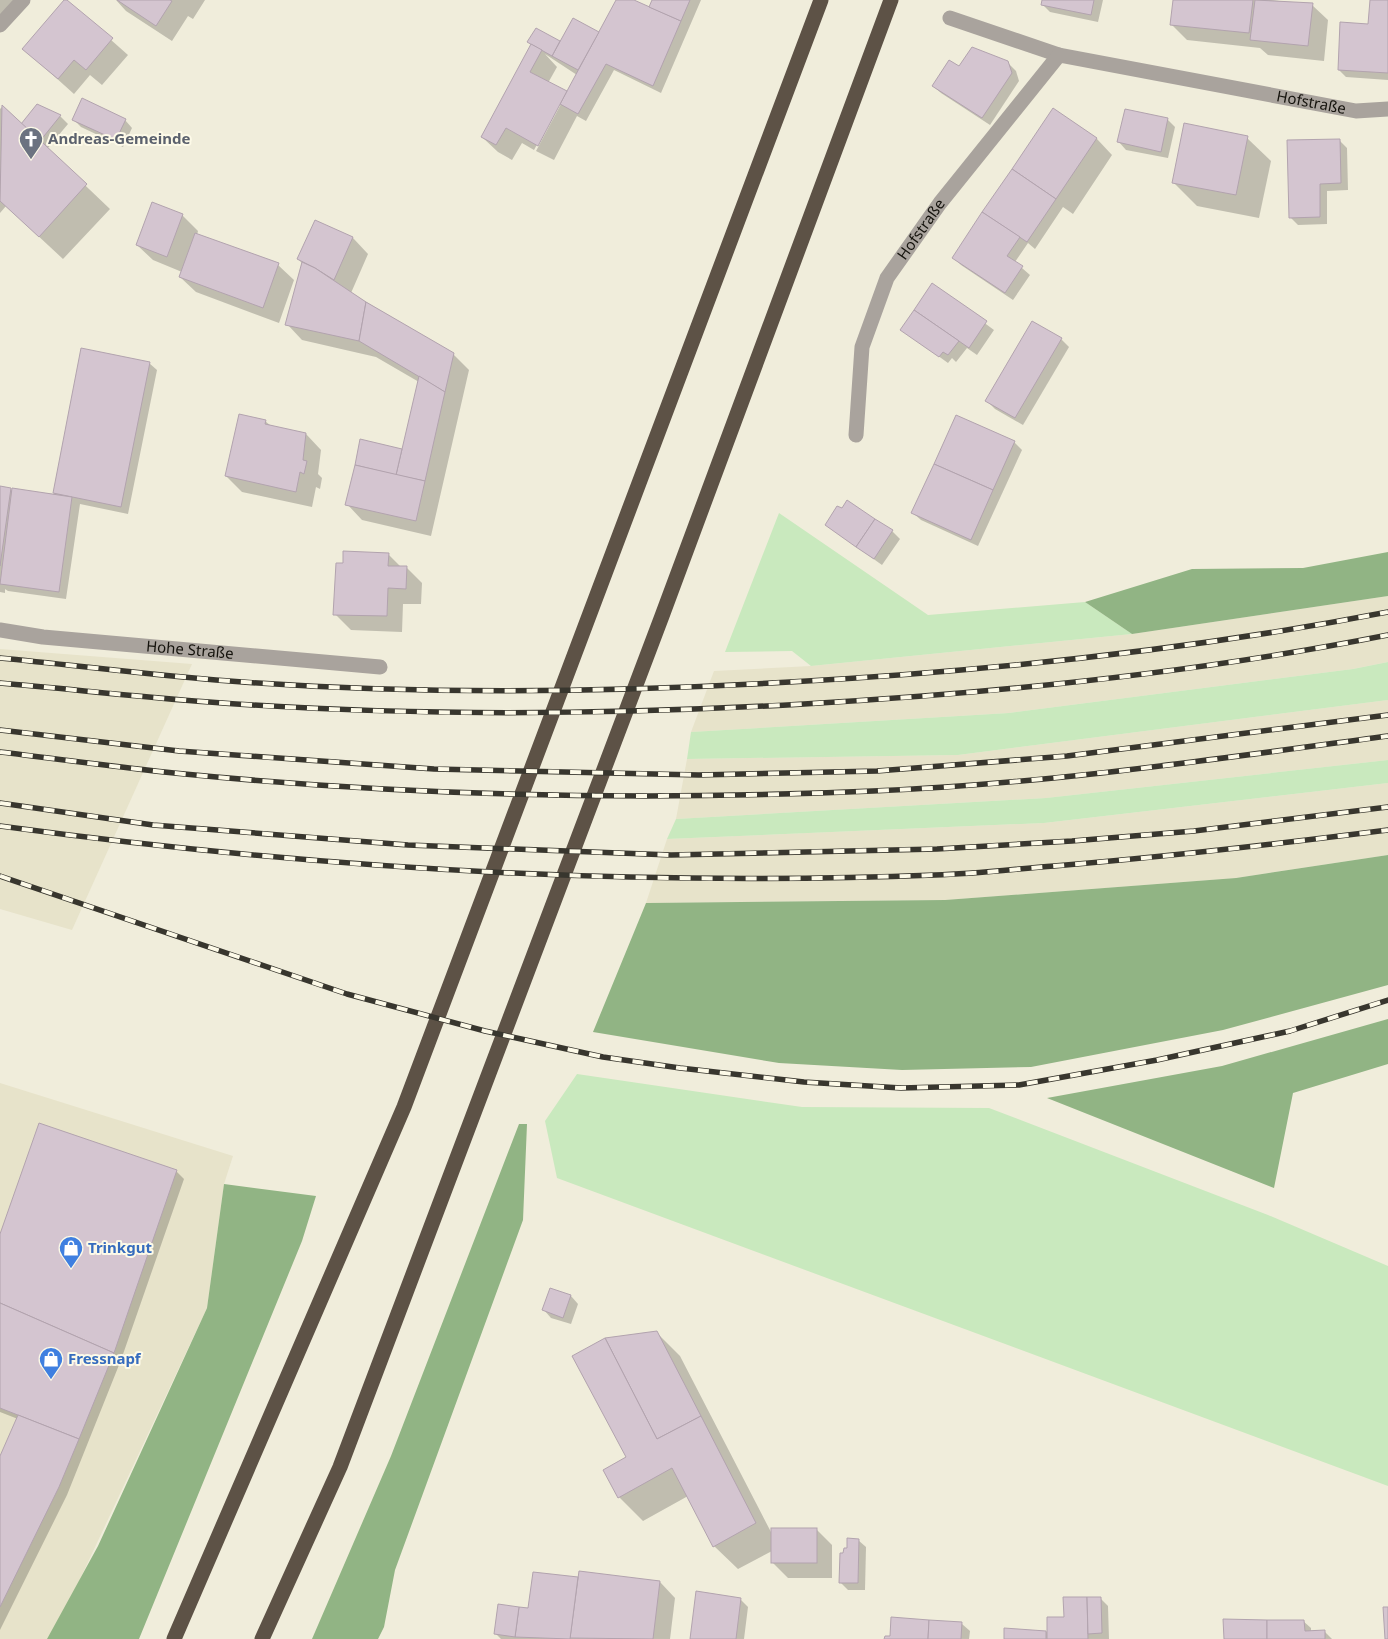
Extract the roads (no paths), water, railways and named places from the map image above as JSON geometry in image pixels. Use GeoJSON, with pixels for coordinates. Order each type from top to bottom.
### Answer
{"type":"FeatureCollection","features":[{"type":"Feature","properties":{"kind":"highway"},"geometry":{"type":"LineString","coordinates":[[174,1639],[404,1107],[821,0]]}},
{"type":"Feature","properties":{"kind":"highway"},"geometry":{"type":"LineString","coordinates":[[262,1639],[340,1468],[658,626],[891,0]]}},
{"type":"Feature","properties":{"kind":"street"},"geometry":{"type":"LineString","coordinates":[[0,25],[23,0]]}},
{"type":"Feature","properties":{"kind":"street","name":"Hofstraße"},"geometry":{"type":"LineString","coordinates":[[950,18],[1059,55],[1356,111],[1388,109]]}},
{"type":"Feature","properties":{"kind":"street","name":"Hofstraße"},"geometry":{"type":"LineString","coordinates":[[856,434],[862,347],[887,278],[940,203],[1059,55]]}},
{"type":"Feature","properties":{"kind":"street","name":"Hohe Straße"},"geometry":{"type":"LineString","coordinates":[[0,630],[44,637],[380,667]]}},
{"type":"Feature","properties":{"kind":"railway"},"geometry":{"type":"LineString","coordinates":[[0,658],[189,678],[359,688],[503,691],[718,686],[940,672],[1090,657],[1240,637],[1388,612]]}},
{"type":"Feature","properties":{"kind":"railway"},"geometry":{"type":"LineString","coordinates":[[0,683],[209,702],[358,710],[507,713],[730,708],[951,694],[1097,680],[1243,660],[1388,635]]}},
{"type":"Feature","properties":{"kind":"railway"},"geometry":{"type":"LineString","coordinates":[[0,730],[179,751],[434,769],[699,775],[877,771],[1067,756],[1388,715]]}},
{"type":"Feature","properties":{"kind":"railway"},"geometry":{"type":"LineString","coordinates":[[0,752],[174,773],[348,787],[523,794],[698,796],[873,791],[1002,783],[1131,770],[1388,736]]}},
{"type":"Feature","properties":{"kind":"railway"},"geometry":{"type":"LineString","coordinates":[[0,803],[153,825],[408,845],[671,855],[937,849],[1072,841],[1194,831],[1388,807]]}},
{"type":"Feature","properties":{"kind":"railway"},"geometry":{"type":"LineString","coordinates":[[0,826],[116,841],[350,863],[467,871],[701,878],[818,878],[965,874],[1180,854],[1388,830]]}},
{"type":"Feature","properties":{"kind":"railway"},"geometry":{"type":"LineString","coordinates":[[0,876],[347,994],[485,1031],[603,1057],[804,1082],[901,1088],[1019,1085],[1157,1060],[1290,1031],[1388,1000]]}},
{"type":"Feature","properties":{"kind":"place","name":"Andreas-Gemeinde"},"geometry":{"type":"Point","coordinates":[31,160]}},
{"type":"Feature","properties":{"kind":"place","name":"Trinkgut"},"geometry":{"type":"Point","coordinates":[71,1269]}},
{"type":"Feature","properties":{"kind":"place","name":"Fressnapf"},"geometry":{"type":"Point","coordinates":[51,1380]}}]}
